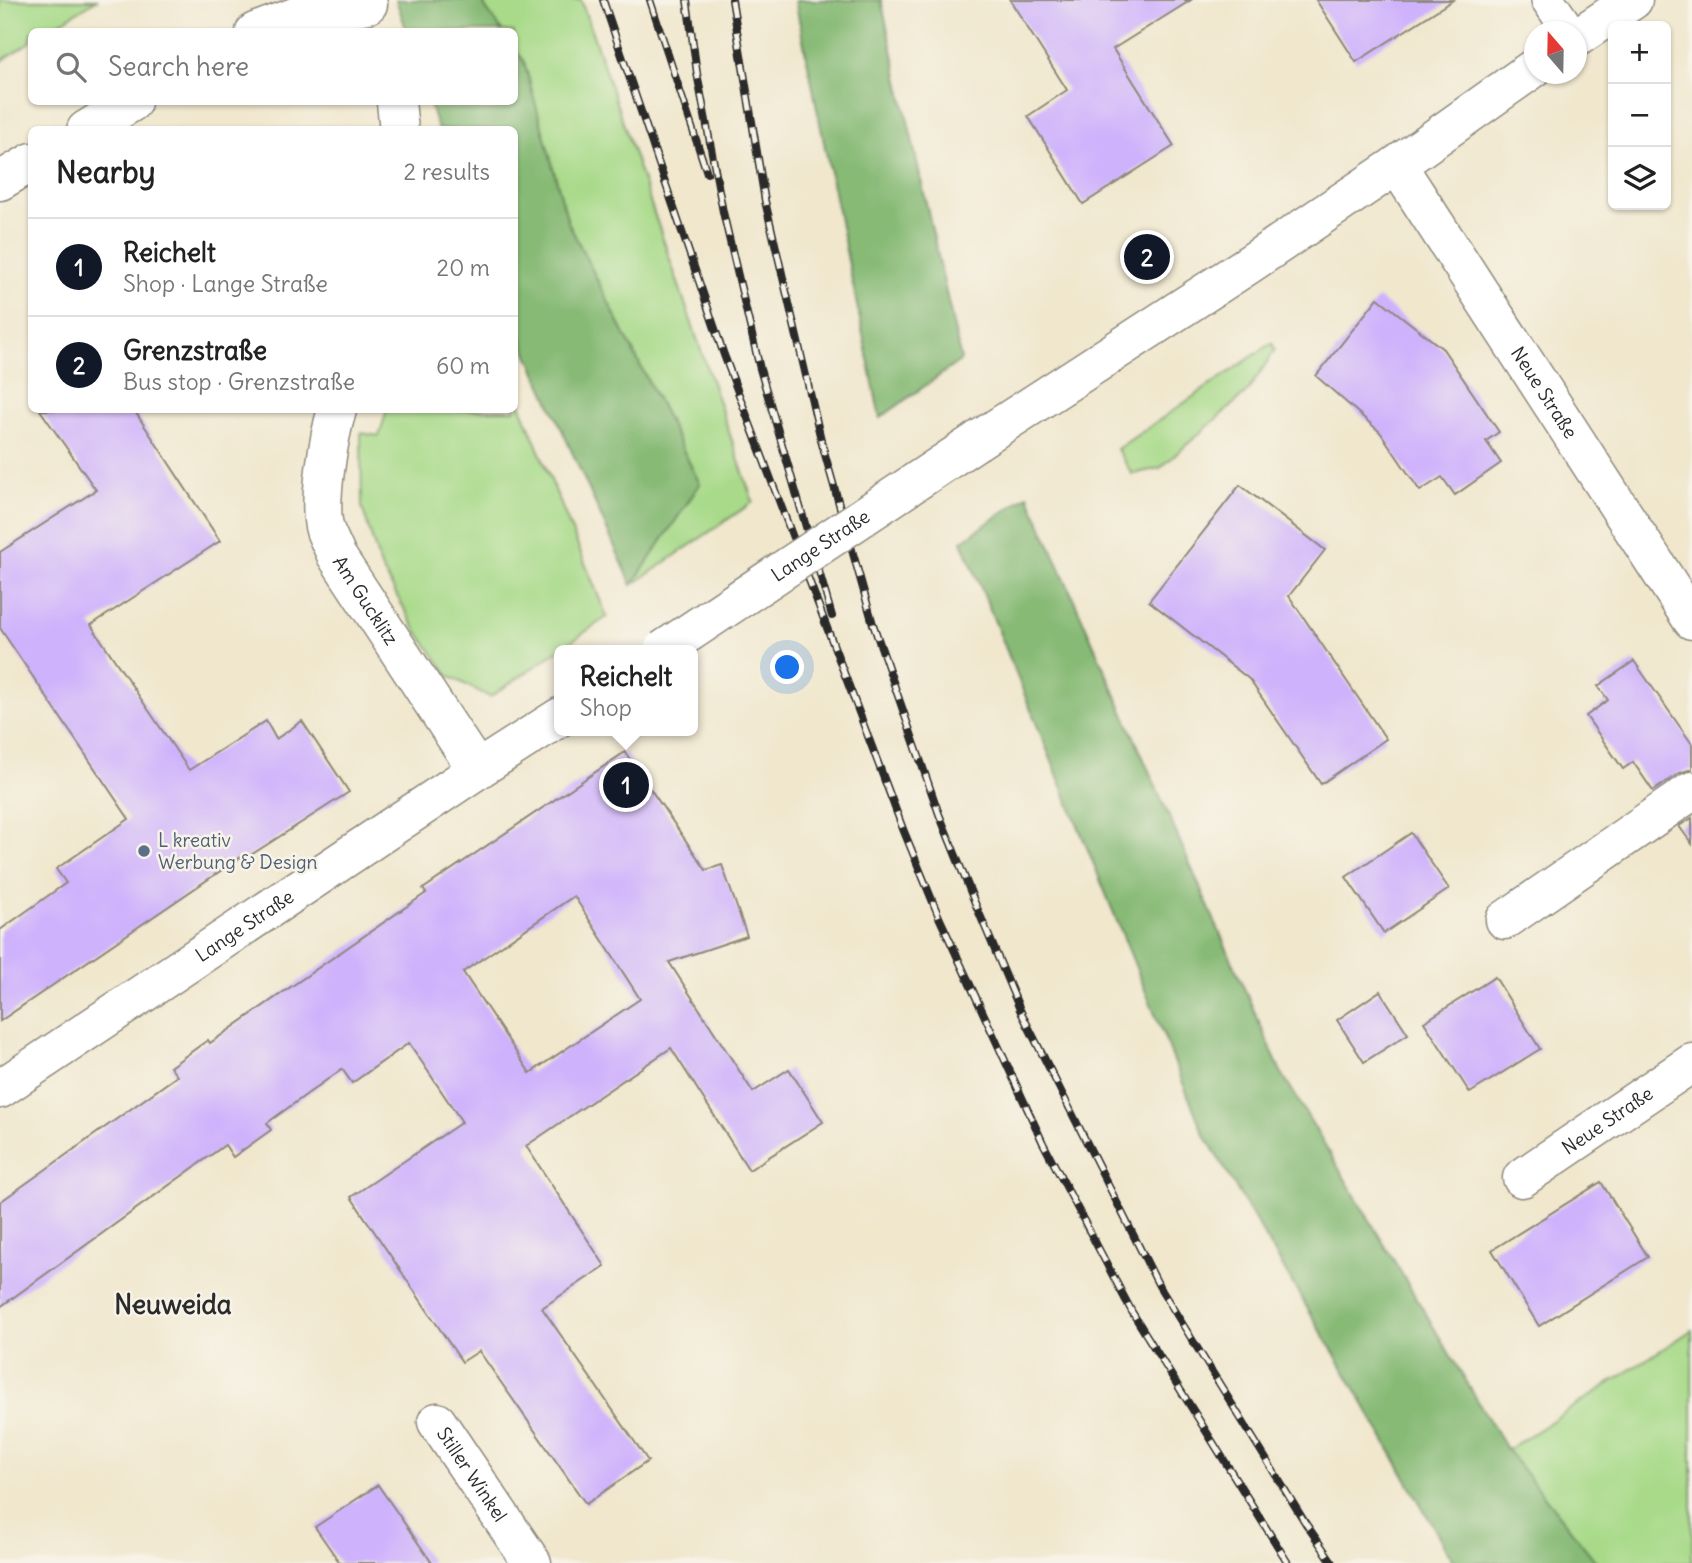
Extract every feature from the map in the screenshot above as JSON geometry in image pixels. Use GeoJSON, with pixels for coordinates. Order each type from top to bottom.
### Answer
{"type":"FeatureCollection","features":[{"type":"Feature","properties":{"kind":"street"},"geometry":{"type":"LineString","coordinates":[[1587,31],[1633,0]]}},
{"type":"Feature","properties":{"kind":"street"},"geometry":{"type":"LineString","coordinates":[[266,28],[300,15],[370,12]]}},
{"type":"Feature","properties":{"kind":"street","name":"Lange Straße"},"geometry":{"type":"LineString","coordinates":[[671,645],[977,441],[1238,272],[1524,76]]}},
{"type":"Feature","properties":{"kind":"street"},"geometry":{"type":"LineString","coordinates":[[93,126],[127,105]]}},
{"type":"Feature","properties":{"kind":"street"},"geometry":{"type":"LineString","coordinates":[[396,105],[399,126]]}},
{"type":"Feature","properties":{"kind":"street"},"geometry":{"type":"LineString","coordinates":[[0,181],[28,164]]}},
{"type":"Feature","properties":{"kind":"street","name":"Neue Straße"},"geometry":{"type":"LineString","coordinates":[[1396,165],[1692,620]]}},
{"type":"Feature","properties":{"kind":"street","name":"Am Gucklitz"},"geometry":{"type":"LineString","coordinates":[[336,413],[326,462],[324,528],[337,555],[477,770]]}},
{"type":"Feature","properties":{"kind":"street","name":"Lange Straße"},"geometry":{"type":"LineString","coordinates":[[0,1089],[554,720]]}},
{"type":"Feature","properties":{"kind":"street"},"geometry":{"type":"LineString","coordinates":[[1505,920],[1692,791]]}},
{"type":"Feature","properties":{"kind":"street","name":"Neue Straße"},"geometry":{"type":"LineString","coordinates":[[1522,1178],[1692,1063]]}},
{"type":"Feature","properties":{"kind":"street","name":"Stiller Winkel"},"geometry":{"type":"LineString","coordinates":[[437,1422],[532,1563]]}},
{"type":"Feature","properties":{"kind":"lane"},"geometry":{"type":"LineString","coordinates":[[1548,0],[1562,21]]}},
{"type":"Feature","properties":{"kind":"green space"},"geometry":{"type":"Polygon","coordinates":[[[0,0],[96,0],[52,28],[28,28],[28,43],[0,62],[0,0]]]}},
{"type":"Feature","properties":{"kind":"green space"},"geometry":{"type":"Polygon","coordinates":[[[396,0],[483,0],[500,28],[406,28],[396,0]]]}},
{"type":"Feature","properties":{"kind":"green space"},"geometry":{"type":"Polygon","coordinates":[[[483,0],[581,0],[753,502],[632,585],[700,484],[568,222],[524,62],[518,53],[518,28],[500,28],[483,0]]]}},
{"type":"Feature","properties":{"kind":"green space"},"geometry":{"type":"Polygon","coordinates":[[[795,0],[881,0],[961,360],[880,418],[795,0]]]}},
{"type":"Feature","properties":{"kind":"green space"},"geometry":{"type":"Polygon","coordinates":[[[518,53],[524,62],[568,222],[700,484],[632,585],[518,327],[518,126],[437,126],[430,105],[518,105],[518,53]]]}},
{"type":"Feature","properties":{"kind":"green space"},"geometry":{"type":"Polygon","coordinates":[[[1272,343],[1275,350],[1247,392],[1160,468],[1132,474],[1117,449],[1272,343]]]}},
{"type":"Feature","properties":{"kind":"green space"},"geometry":{"type":"Polygon","coordinates":[[[518,399],[607,617],[566,645],[554,645],[554,653],[490,697],[449,676],[415,628],[381,567],[362,507],[361,433],[379,436],[386,413],[518,413],[518,399]]]}},
{"type":"Feature","properties":{"kind":"green space"},"geometry":{"type":"Polygon","coordinates":[[[1028,495],[1280,1070],[1507,1450],[1597,1563],[1454,1563],[1360,1397],[1203,1132],[962,541],[1028,495]]]}},
{"type":"Feature","properties":{"kind":"green space"},"geometry":{"type":"Polygon","coordinates":[[[1692,1330],[1692,1563],[1597,1563],[1507,1450],[1692,1330]]]}},
{"type":"Feature","properties":{"kind":"building"},"geometry":{"type":"Polygon","coordinates":[[[1010,0],[1191,0],[1113,49],[1174,146],[1083,204],[1028,116],[1067,90],[1010,0]]]}},
{"type":"Feature","properties":{"kind":"building"},"geometry":{"type":"Polygon","coordinates":[[[1316,0],[1453,0],[1356,62],[1316,0]]]}},
{"type":"Feature","properties":{"kind":"building"},"geometry":{"type":"Polygon","coordinates":[[[1378,298],[1443,349],[1499,432],[1486,441],[1501,463],[1455,495],[1442,477],[1420,491],[1380,432],[1316,376],[1378,298]]]}},
{"type":"Feature","properties":{"kind":"building"},"geometry":{"type":"Polygon","coordinates":[[[42,413],[136,413],[220,541],[91,625],[189,770],[266,721],[276,739],[302,721],[349,792],[243,860],[241,857],[0,1021],[0,930],[66,883],[56,869],[129,819],[0,628],[0,552],[96,490],[42,413]]]}},
{"type":"Feature","properties":{"kind":"building"},"geometry":{"type":"Polygon","coordinates":[[[1240,485],[1325,550],[1289,596],[1386,739],[1321,784],[1249,679],[1149,601],[1240,485]]]}},
{"type":"Feature","properties":{"kind":"building"},"geometry":{"type":"Polygon","coordinates":[[[1634,661],[1692,744],[1692,769],[1680,773],[1653,791],[1633,762],[1623,769],[1586,716],[1608,700],[1598,686],[1634,661]]]}},
{"type":"Feature","properties":{"kind":"building"},"geometry":{"type":"Polygon","coordinates":[[[625,752],[706,870],[722,865],[747,936],[669,962],[753,1092],[789,1069],[823,1122],[749,1170],[671,1048],[526,1146],[605,1266],[542,1308],[648,1461],[586,1504],[479,1351],[462,1362],[351,1197],[462,1122],[409,1043],[352,1083],[342,1069],[267,1123],[271,1130],[233,1157],[225,1145],[0,1307],[0,1202],[177,1076],[170,1067],[208,1040],[210,1043],[426,893],[423,889],[625,752]],[[574,896],[463,972],[530,1073],[640,999],[574,896]]]}},
{"type":"Feature","properties":{"kind":"building"},"geometry":{"type":"Polygon","coordinates":[[[1692,818],[1692,844],[1679,826],[1692,818]]]}},
{"type":"Feature","properties":{"kind":"building"},"geometry":{"type":"Polygon","coordinates":[[[1411,833],[1449,889],[1384,933],[1346,877],[1411,833]]]}},
{"type":"Feature","properties":{"kind":"building"},"geometry":{"type":"Polygon","coordinates":[[[1495,977],[1540,1049],[1470,1093],[1424,1022],[1495,977]]]}},
{"type":"Feature","properties":{"kind":"building"},"geometry":{"type":"Polygon","coordinates":[[[1380,991],[1408,1034],[1364,1062],[1337,1020],[1380,991]]]}},
{"type":"Feature","properties":{"kind":"building"},"geometry":{"type":"Polygon","coordinates":[[[1601,1182],[1648,1257],[1539,1326],[1492,1250],[1601,1182]]]}},
{"type":"Feature","properties":{"kind":"building"},"geometry":{"type":"Polygon","coordinates":[[[378,1485],[432,1563],[340,1563],[315,1527],[378,1485]]]}},
{"type":"Feature","properties":{"kind":"railway"},"geometry":{"type":"LineString","coordinates":[[603,0],[724,355],[903,829],[939,917],[1043,1143],[1132,1312],[1288,1563]]}},
{"type":"Feature","properties":{"kind":"railway"},"geometry":{"type":"LineString","coordinates":[[650,0],[707,173]]}},
{"type":"Feature","properties":{"kind":"railway"},"geometry":{"type":"LineString","coordinates":[[687,0],[697,73],[723,212],[760,369],[832,616]]}},
{"type":"Feature","properties":{"kind":"railway"},"geometry":{"type":"LineString","coordinates":[[732,0],[765,201],[822,444],[873,624],[939,814],[1021,1012],[1159,1286],[1306,1524],[1333,1563]]}},
{"type":"Feature","properties":{"kind":"place","name":"Grenzstraße"},"geometry":{"type":"Point","coordinates":[1147,257]}},
{"type":"Feature","properties":{"kind":"place","name":"Reichelt"},"geometry":{"type":"Point","coordinates":[626,785]}},
{"type":"Feature","properties":{"kind":"place","name":"L kreativ Werbung & Design"},"geometry":{"type":"Point","coordinates":[144,851]}},
{"type":"Feature","properties":{"kind":"district","name":"Neuweida"},"geometry":{"type":"Point","coordinates":[173,1305]}}]}
